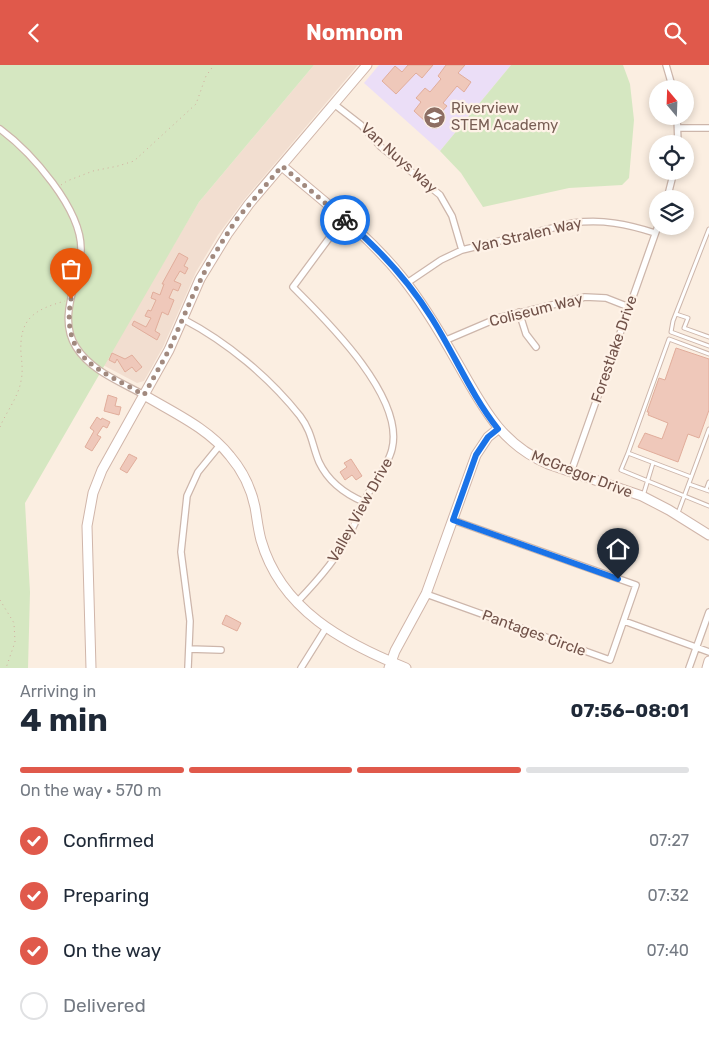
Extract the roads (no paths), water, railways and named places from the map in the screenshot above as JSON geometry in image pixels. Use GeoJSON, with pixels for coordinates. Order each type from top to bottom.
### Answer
{"type":"FeatureCollection","features":[{"type":"Feature","properties":{"kind":"street"},"geometry":{"type":"LineString","coordinates":[[91,668],[91,627],[86,541],[90,507],[102,470],[169,350],[200,279],[228,233],[249,204],[367,65]]}},
{"type":"Feature","properties":{"kind":"street"},"geometry":{"type":"LineString","coordinates":[[666,65],[670,80]]}},
{"type":"Feature","properties":{"kind":"street","name":"Van Nuys Way"},"geometry":{"type":"LineString","coordinates":[[334,104],[361,125],[381,147],[440,195],[452,215],[462,250]]}},
{"type":"Feature","properties":{"kind":"street"},"geometry":{"type":"LineString","coordinates":[[678,135],[678,128],[709,128]]}},
{"type":"Feature","properties":{"kind":"street"},"geometry":{"type":"LineString","coordinates":[[0,129],[21,146],[37,163],[74,218],[80,243],[80,259],[68,321],[70,335],[82,355],[103,373],[197,426],[220,445],[232,457],[246,481],[255,506],[259,531],[266,554],[279,579],[297,602],[326,628],[390,665],[406,668]]}},
{"type":"Feature","properties":{"kind":"street","name":"McGregor Drive"},"geometry":{"type":"LineString","coordinates":[[282,166],[344,218],[380,252],[407,283],[430,316],[484,410],[510,441],[526,453],[548,464],[642,496],[709,535]]}},
{"type":"Feature","properties":{"kind":"street","name":"Valley View Drive"},"geometry":{"type":"LineString","coordinates":[[297,602],[326,571],[337,555],[392,449],[394,434],[391,413],[376,387],[349,348],[293,287],[344,218]]}},
{"type":"Feature","properties":{"kind":"street","name":"Van Stralen Way"},"geometry":{"type":"LineString","coordinates":[[407,283],[441,259],[462,250],[586,221],[614,222],[649,231]]}},
{"type":"Feature","properties":{"kind":"street","name":"Forestlake Drive"},"geometry":{"type":"LineString","coordinates":[[571,472],[654,235]]}},
{"type":"Feature","properties":{"kind":"street","name":"Coliseum Way"},"geometry":{"type":"LineString","coordinates":[[444,341],[486,321],[590,296],[606,298],[629,307]]}},
{"type":"Feature","properties":{"kind":"street"},"geometry":{"type":"LineString","coordinates":[[520,312],[526,334],[536,347]]}},
{"type":"Feature","properties":{"kind":"street"},"geometry":{"type":"LineString","coordinates":[[183,319],[202,328],[241,357],[274,387],[306,425],[319,461],[328,475],[343,490],[364,502]]}},
{"type":"Feature","properties":{"kind":"street"},"geometry":{"type":"LineString","coordinates":[[390,665],[395,651],[426,594],[476,455],[488,437],[498,429]]}},
{"type":"Feature","properties":{"kind":"street"},"geometry":{"type":"LineString","coordinates":[[188,668],[190,621],[181,552],[187,496],[198,472],[220,445]]}},
{"type":"Feature","properties":{"kind":"street","name":"Pantages Circle"},"geometry":{"type":"LineString","coordinates":[[426,594],[610,660],[636,585],[453,520]]}},
{"type":"Feature","properties":{"kind":"street"},"geometry":{"type":"LineString","coordinates":[[689,668],[709,612]]}},
{"type":"Feature","properties":{"kind":"street"},"geometry":{"type":"LineString","coordinates":[[624,621],[709,652]]}},
{"type":"Feature","properties":{"kind":"street"},"geometry":{"type":"LineString","coordinates":[[301,668],[326,628]]}},
{"type":"Feature","properties":{"kind":"street"},"geometry":{"type":"LineString","coordinates":[[189,649],[221,649]]}},
{"type":"Feature","properties":{"kind":"street"},"geometry":{"type":"LineString","coordinates":[[707,668],[709,661]]}},
{"type":"Feature","properties":{"kind":"lane"},"geometry":{"type":"LineString","coordinates":[[709,229],[676,314],[672,332],[709,346]]}},
{"type":"Feature","properties":{"kind":"lane"},"geometry":{"type":"LineString","coordinates":[[676,314],[688,318],[684,328],[709,337]]}},
{"type":"Feature","properties":{"kind":"lane"},"geometry":{"type":"LineString","coordinates":[[709,354],[669,339],[621,470],[709,506]]}},
{"type":"Feature","properties":{"kind":"lane"},"geometry":{"type":"LineString","coordinates":[[677,516],[709,429]]}},
{"type":"Feature","properties":{"kind":"lane"},"geometry":{"type":"LineString","coordinates":[[628,453],[691,477]]}},
{"type":"Feature","properties":{"kind":"lane"},"geometry":{"type":"LineString","coordinates":[[642,496],[653,463]]}},
{"type":"Feature","properties":{"kind":"lane"},"geometry":{"type":"LineString","coordinates":[[689,483],[708,491],[709,482]]}},
{"type":"Feature","properties":{"kind":"place","name":"Riverview STEM Academy"},"geometry":{"type":"Point","coordinates":[435,117]}}]}
